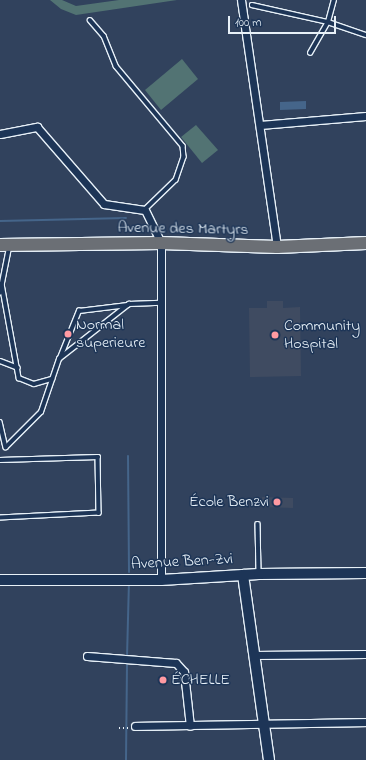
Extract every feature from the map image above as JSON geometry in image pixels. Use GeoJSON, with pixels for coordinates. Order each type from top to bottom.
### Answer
{"type":"FeatureCollection","features":[{"type":"Feature","properties":{"kind":"main road","name":"Avenue des Martyrs"},"geometry":{"type":"LineString","coordinates":[[5,245],[161,243],[277,247],[366,243]]}},
{"type":"Feature","properties":{"kind":"street"},"geometry":{"type":"LineString","coordinates":[[241,0],[277,247]]}},
{"type":"Feature","properties":{"kind":"street"},"geometry":{"type":"LineString","coordinates":[[260,125],[366,116]]}},
{"type":"Feature","properties":{"kind":"street"},"geometry":{"type":"LineString","coordinates":[[0,134],[37,127],[104,204],[144,210],[161,243],[161,580]]}},
{"type":"Feature","properties":{"kind":"street","name":"Avenue Ben-Zvi"},"geometry":{"type":"LineString","coordinates":[[0,580],[161,580],[259,574],[366,573]]}},
{"type":"Feature","properties":{"kind":"street"},"geometry":{"type":"LineString","coordinates":[[243,575],[269,760]]}},
{"type":"Feature","properties":{"kind":"street"},"geometry":{"type":"LineString","coordinates":[[254,655],[366,654]]}},
{"type":"Feature","properties":{"kind":"street"},"geometry":{"type":"LineString","coordinates":[[87,656],[176,663],[184,672],[190,726]]}},
{"type":"Feature","properties":{"kind":"street"},"geometry":{"type":"LineString","coordinates":[[135,726],[366,722]]}},
{"type":"Feature","properties":{"kind":"lane"},"geometry":{"type":"LineString","coordinates":[[310,54],[328,22],[334,0]]}},
{"type":"Feature","properties":{"kind":"lane"},"geometry":{"type":"LineString","coordinates":[[252,4],[328,22],[366,35]]}},
{"type":"Feature","properties":{"kind":"lane"},"geometry":{"type":"LineString","coordinates":[[90,20],[104,36],[116,66],[183,146],[184,157],[176,180],[144,210]]}},
{"type":"Feature","properties":{"kind":"lane"},"geometry":{"type":"LineString","coordinates":[[0,294],[5,245]]}},
{"type":"Feature","properties":{"kind":"lane"},"geometry":{"type":"LineString","coordinates":[[2,284],[19,378],[34,384],[52,379]]}},
{"type":"Feature","properties":{"kind":"lane"},"geometry":{"type":"LineString","coordinates":[[0,422],[6,447],[41,412],[59,359],[79,311],[128,304],[161,303]]}},
{"type":"Feature","properties":{"kind":"lane"},"geometry":{"type":"LineString","coordinates":[[59,359],[128,304]]}},
{"type":"Feature","properties":{"kind":"lane"},"geometry":{"type":"LineString","coordinates":[[0,361],[18,368]]}},
{"type":"Feature","properties":{"kind":"lane"},"geometry":{"type":"LineString","coordinates":[[0,460],[98,457],[99,513],[0,518]]}},
{"type":"Feature","properties":{"kind":"lane"},"geometry":{"type":"LineString","coordinates":[[258,524],[259,574]]}},
{"type":"Feature","properties":{"kind":"path"},"geometry":{"type":"LineString","coordinates":[[119,728],[125,728]]}},
{"type":"Feature","properties":{"kind":"shaded area"},"geometry":{"type":"Polygon","coordinates":[[[306,101],[306,109],[280,110],[280,102],[306,101]]]}},
{"type":"Feature","properties":{"kind":"shaded area","name":"Community Hospital"},"geometry":{"type":"Polygon","coordinates":[[[267,301],[283,301],[283,308],[300,307],[301,376],[250,377],[249,308],[267,308],[267,301]]]}},
{"type":"Feature","properties":{"kind":"shaded area","name":"École Benzvi"},"geometry":{"type":"Polygon","coordinates":[[[262,497],[293,498],[293,508],[262,507],[262,497]]]}},
{"type":"Feature","properties":{"kind":"green space"},"geometry":{"type":"Polygon","coordinates":[[[50,0],[62,0],[76,6],[119,0],[177,0],[76,15],[61,9],[50,0]]]}},
{"type":"Feature","properties":{"kind":"green space"},"geometry":{"type":"Polygon","coordinates":[[[182,59],[198,79],[161,110],[145,90],[182,59]]]}},
{"type":"Feature","properties":{"kind":"green space"},"geometry":{"type":"Polygon","coordinates":[[[196,125],[218,150],[202,163],[181,137],[196,125]]]}},
{"type":"Feature","properties":{"kind":"waterway"},"geometry":{"type":"LineString","coordinates":[[0,221],[126,218]]}},
{"type":"Feature","properties":{"kind":"waterway"},"geometry":{"type":"LineString","coordinates":[[128,456],[129,572]]}},
{"type":"Feature","properties":{"kind":"waterway"},"geometry":{"type":"LineString","coordinates":[[127,657],[129,583]]}},
{"type":"Feature","properties":{"kind":"waterway"},"geometry":{"type":"LineString","coordinates":[[126,760],[127,661]]}},
{"type":"Feature","properties":{"kind":"place","name":"Normal superieure"},"geometry":{"type":"Point","coordinates":[68,334]}},
{"type":"Feature","properties":{"kind":"place","name":"Community Hospital"},"geometry":{"type":"Point","coordinates":[275,335]}},
{"type":"Feature","properties":{"kind":"place","name":"École Benzvi"},"geometry":{"type":"Point","coordinates":[277,502]}},
{"type":"Feature","properties":{"kind":"place","name":"ÉCHELLE"},"geometry":{"type":"Point","coordinates":[163,680]}}]}
